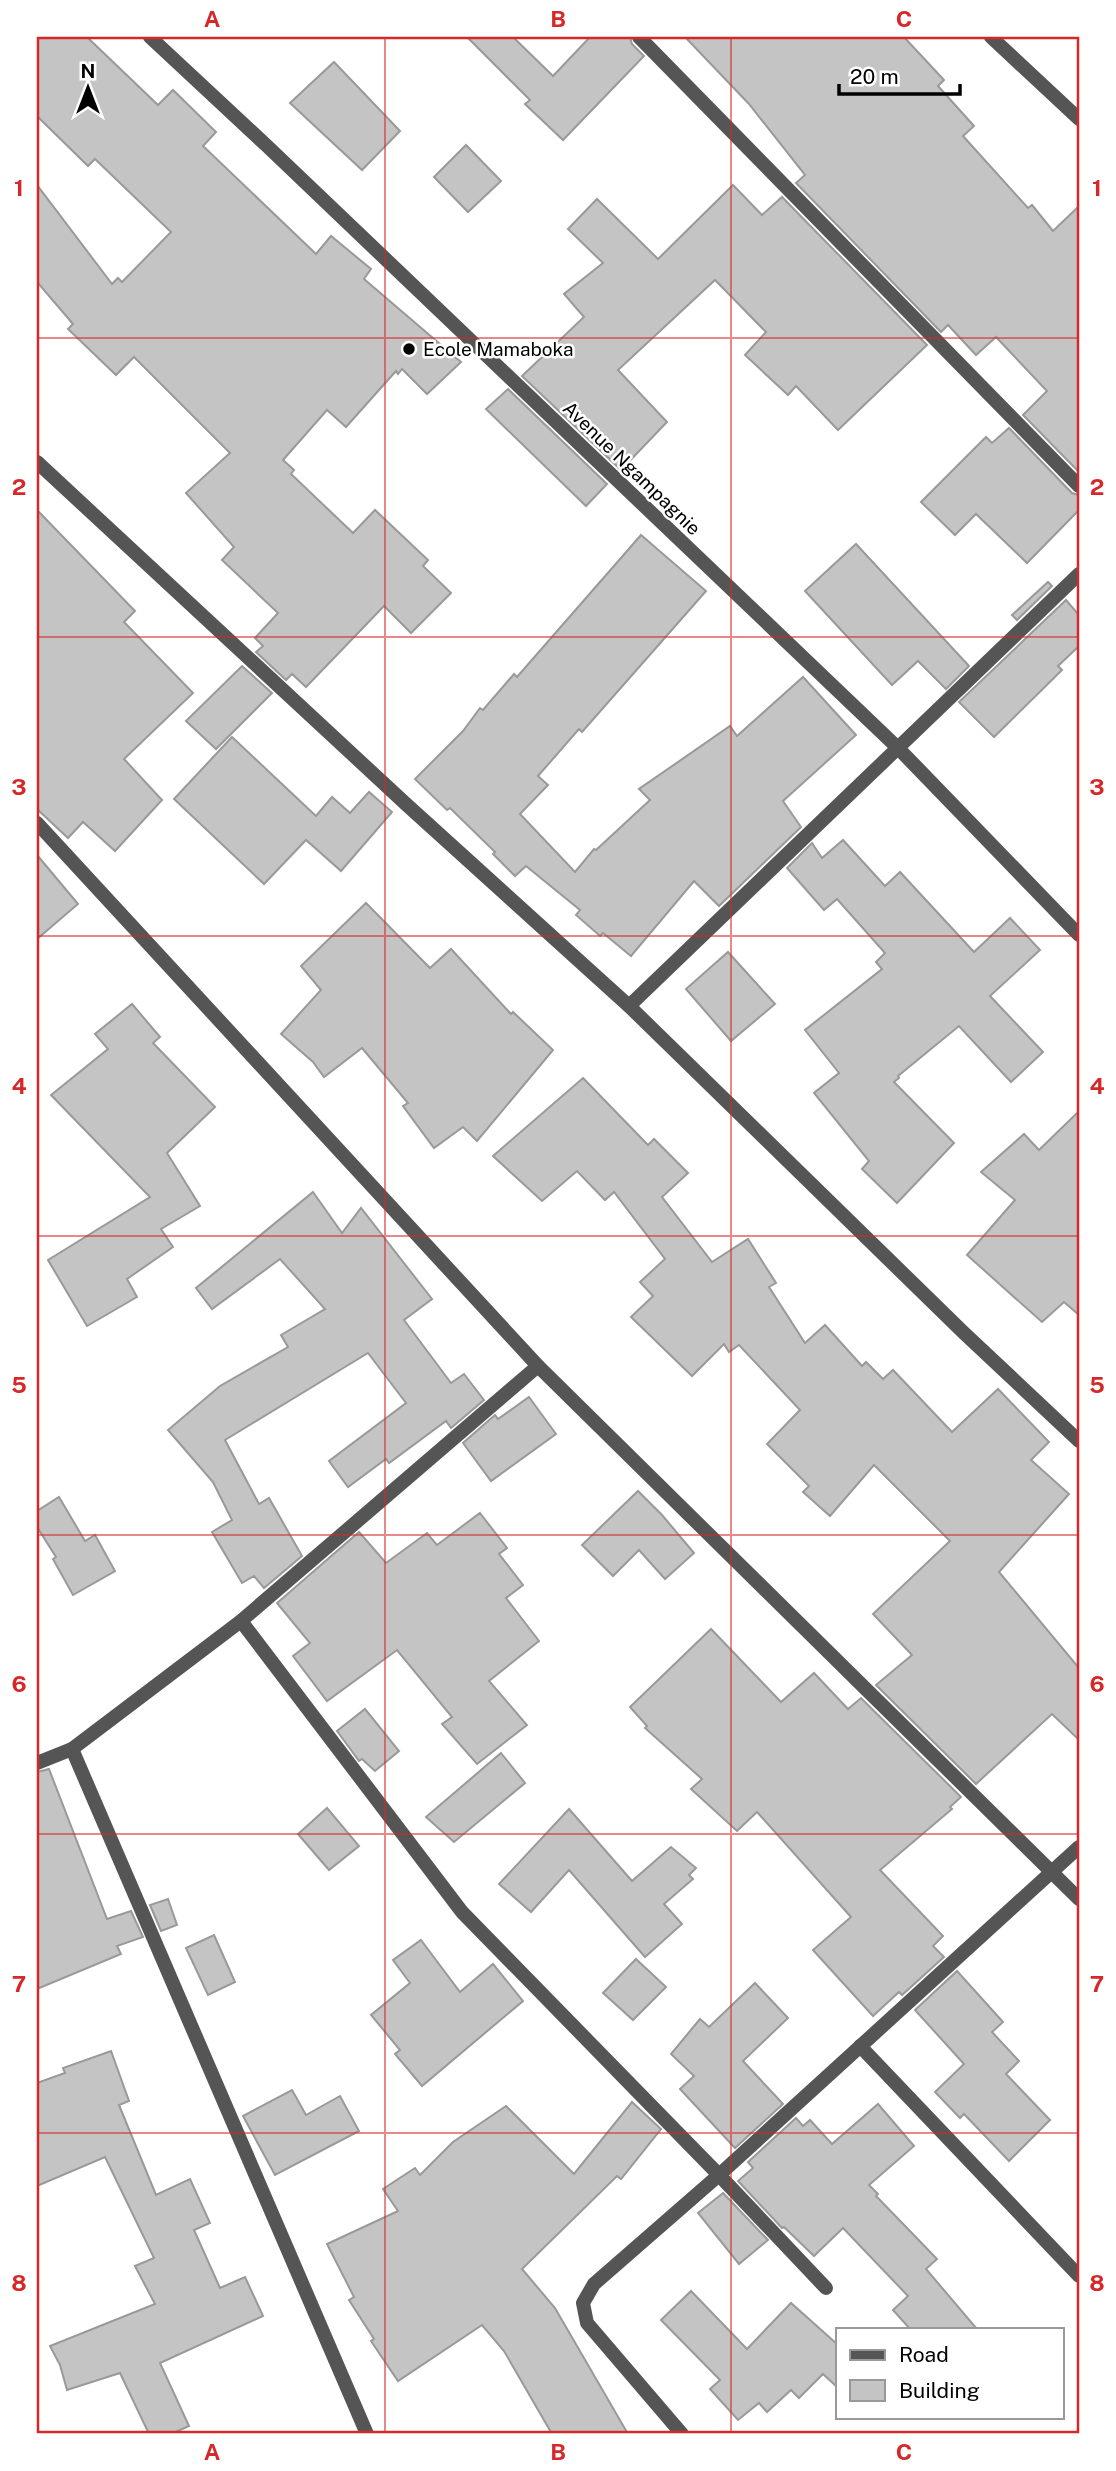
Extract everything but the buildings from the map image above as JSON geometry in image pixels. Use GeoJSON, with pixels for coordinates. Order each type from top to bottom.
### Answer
{"type":"FeatureCollection","features":[{"type":"Feature","properties":{"kind":"street","name":"Avenue Ngampagnie"},"geometry":{"type":"LineString","coordinates":[[150,37],[899,749],[1079,935]]}},
{"type":"Feature","properties":{"kind":"street"},"geometry":{"type":"LineString","coordinates":[[639,37],[1079,486]]}},
{"type":"Feature","properties":{"kind":"street"},"geometry":{"type":"LineString","coordinates":[[991,37],[1079,120]]}},
{"type":"Feature","properties":{"kind":"street"},"geometry":{"type":"LineString","coordinates":[[37,462],[407,805],[629,1006],[1079,1441]]}},
{"type":"Feature","properties":{"kind":"street"},"geometry":{"type":"LineString","coordinates":[[629,1006],[1079,574]]}},
{"type":"Feature","properties":{"kind":"street"},"geometry":{"type":"LineString","coordinates":[[37,823],[538,1366],[1079,1899]]}},
{"type":"Feature","properties":{"kind":"street"},"geometry":{"type":"LineString","coordinates":[[37,1763],[72,1749],[241,1621],[538,1366]]}},
{"type":"Feature","properties":{"kind":"street"},"geometry":{"type":"LineString","coordinates":[[241,1621],[462,1912],[826,2288]]}},
{"type":"Feature","properties":{"kind":"street"},"geometry":{"type":"LineString","coordinates":[[72,1749],[367,2434]]}},
{"type":"Feature","properties":{"kind":"street"},"geometry":{"type":"LineString","coordinates":[[682,2434],[587,2323],[583,2303],[594,2284],[719,2175],[1079,1847]]}},
{"type":"Feature","properties":{"kind":"street"},"geometry":{"type":"LineString","coordinates":[[860,2046],[1079,2276]]}},
{"type":"Feature","properties":{"kind":"place","name":"Ecole Mamaboka"},"geometry":{"type":"Point","coordinates":[409,349]}}]}
